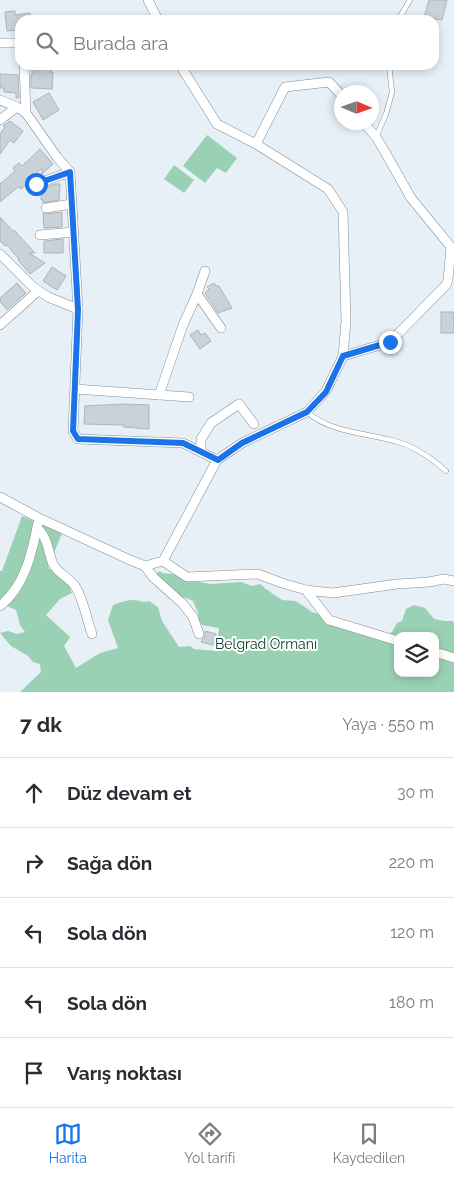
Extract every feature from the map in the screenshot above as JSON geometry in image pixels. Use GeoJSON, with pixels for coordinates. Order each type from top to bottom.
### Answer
{"type":"FeatureCollection","features":[{"type":"Feature","properties":{"kind":"street"},"geometry":{"type":"LineString","coordinates":[[148,0],[156,15]]}},
{"type":"Feature","properties":{"kind":"street"},"geometry":{"type":"LineString","coordinates":[[0,43],[15,42]]}},
{"type":"Feature","properties":{"kind":"street"},"geometry":{"type":"LineString","coordinates":[[24,70],[26,113]]}},
{"type":"Feature","properties":{"kind":"street"},"geometry":{"type":"LineString","coordinates":[[145,566],[163,561],[218,460],[242,443],[307,412],[326,392],[343,356],[346,321],[343,212],[328,189],[256,144],[217,124],[183,70]]}},
{"type":"Feature","properties":{"kind":"street"},"geometry":{"type":"LineString","coordinates":[[256,144],[285,87],[329,82],[334,87]]}},
{"type":"Feature","properties":{"kind":"street"},"geometry":{"type":"LineString","coordinates":[[0,100],[26,113],[70,172],[78,310],[73,431],[78,439],[183,443],[218,460]]}},
{"type":"Feature","properties":{"kind":"street"},"geometry":{"type":"LineString","coordinates":[[0,120],[17,107]]}},
{"type":"Feature","properties":{"kind":"street"},"geometry":{"type":"LineString","coordinates":[[343,356],[390,342],[451,281],[451,247],[411,198],[376,137],[370,130]]}},
{"type":"Feature","properties":{"kind":"street"},"geometry":{"type":"LineString","coordinates":[[36,184],[70,172]]}},
{"type":"Feature","properties":{"kind":"street"},"geometry":{"type":"LineString","coordinates":[[46,208],[72,204]]}},
{"type":"Feature","properties":{"kind":"street"},"geometry":{"type":"LineString","coordinates":[[40,235],[74,232]]}},
{"type":"Feature","properties":{"kind":"street"},"geometry":{"type":"LineString","coordinates":[[0,254],[32,286],[48,297],[78,310]]}},
{"type":"Feature","properties":{"kind":"street"},"geometry":{"type":"LineString","coordinates":[[159,395],[205,271]]}},
{"type":"Feature","properties":{"kind":"street"},"geometry":{"type":"LineString","coordinates":[[0,325],[38,290]]}},
{"type":"Feature","properties":{"kind":"street"},"geometry":{"type":"LineString","coordinates":[[197,294],[221,328]]}},
{"type":"Feature","properties":{"kind":"street"},"geometry":{"type":"LineString","coordinates":[[75,389],[189,397]]}},
{"type":"Feature","properties":{"kind":"street"},"geometry":{"type":"LineString","coordinates":[[201,452],[201,439],[211,423],[239,404],[254,424]]}},
{"type":"Feature","properties":{"kind":"street"},"geometry":{"type":"LineString","coordinates":[[0,497],[39,518],[145,566],[183,604],[193,617],[199,634]]}},
{"type":"Feature","properties":{"kind":"street"},"geometry":{"type":"LineString","coordinates":[[0,606],[12,594],[23,575],[39,518]]}},
{"type":"Feature","properties":{"kind":"street"},"geometry":{"type":"LineString","coordinates":[[37,528],[45,537],[55,567],[77,589],[92,634]]}},
{"type":"Feature","properties":{"kind":"street"},"geometry":{"type":"LineString","coordinates":[[163,561],[187,577],[258,574],[306,590],[333,593],[444,579],[454,582]]}},
{"type":"Feature","properties":{"kind":"street"},"geometry":{"type":"LineString","coordinates":[[306,590],[329,620],[394,640]]}},
{"type":"Feature","properties":{"kind":"street"},"geometry":{"type":"LineString","coordinates":[[439,653],[454,658]]}},
{"type":"Feature","properties":{"kind":"lane"},"geometry":{"type":"LineString","coordinates":[[401,15],[410,0]]}},
{"type":"Feature","properties":{"kind":"lane"},"geometry":{"type":"LineString","coordinates":[[376,137],[386,114],[392,92],[390,70]]}},
{"type":"Feature","properties":{"kind":"lane"},"geometry":{"type":"LineString","coordinates":[[307,412],[320,422],[333,427],[389,439],[411,447],[427,455],[446,470]]}},
{"type":"Feature","properties":{"kind":"green space"},"geometry":{"type":"Polygon","coordinates":[[[207,135],[237,158],[226,173],[217,168],[205,183],[183,166],[207,135]]]}},
{"type":"Feature","properties":{"kind":"green space"},"geometry":{"type":"Polygon","coordinates":[[[174,165],[194,180],[184,193],[164,179],[174,165]]]}},
{"type":"Feature","properties":{"kind":"green space","name":"Belgrad Ormanı"},"geometry":{"type":"Polygon","coordinates":[[[22,516],[62,533],[48,568],[65,577],[72,593],[60,599],[46,615],[70,637],[64,646],[76,668],[100,653],[118,648],[108,620],[113,605],[129,600],[149,601],[158,607],[162,621],[179,647],[190,646],[194,649],[217,651],[219,628],[202,625],[193,601],[179,596],[158,576],[157,573],[160,571],[162,573],[179,575],[193,582],[211,584],[241,582],[252,586],[260,584],[282,600],[296,601],[312,612],[385,635],[392,632],[397,623],[402,621],[406,609],[414,605],[425,608],[434,619],[453,621],[454,623],[454,692],[20,692],[41,672],[40,664],[33,662],[28,656],[11,646],[0,633],[8,631],[17,634],[25,632],[20,625],[16,610],[0,603],[0,571],[2,571],[22,516]]]}},
{"type":"Feature","properties":{"kind":"building"},"geometry":{"type":"Polygon","coordinates":[[[429,0],[447,0],[442,20],[439,20],[439,15],[425,15],[429,0]]]}},
{"type":"Feature","properties":{"kind":"building"},"geometry":{"type":"Polygon","coordinates":[[[15,11],[15,30],[7,31],[5,12],[15,11]]]}},
{"type":"Feature","properties":{"kind":"building"},"geometry":{"type":"Polygon","coordinates":[[[32,70],[51,70],[53,72],[52,89],[31,88],[32,70]]]}},
{"type":"Feature","properties":{"kind":"building"},"geometry":{"type":"Polygon","coordinates":[[[0,74],[18,75],[19,98],[16,98],[16,93],[4,92],[4,88],[0,88],[0,74]]]}},
{"type":"Feature","properties":{"kind":"building"},"geometry":{"type":"Polygon","coordinates":[[[49,93],[59,110],[43,120],[33,102],[49,93]]]}},
{"type":"Feature","properties":{"kind":"building"},"geometry":{"type":"Polygon","coordinates":[[[10,121],[23,131],[14,143],[10,140],[0,154],[0,134],[5,127],[3,126],[10,121]]]}},
{"type":"Feature","properties":{"kind":"building"},"geometry":{"type":"Polygon","coordinates":[[[40,149],[53,164],[42,174],[42,168],[21,189],[18,187],[0,202],[0,184],[15,171],[13,168],[19,163],[22,166],[40,149]]]}},
{"type":"Feature","properties":{"kind":"building"},"geometry":{"type":"Polygon","coordinates":[[[60,184],[59,200],[43,203],[43,200],[41,200],[42,189],[60,184]]]}},
{"type":"Feature","properties":{"kind":"building"},"geometry":{"type":"Polygon","coordinates":[[[62,212],[62,227],[44,228],[43,213],[62,212]]]}},
{"type":"Feature","properties":{"kind":"building"},"geometry":{"type":"Polygon","coordinates":[[[0,217],[35,253],[29,253],[45,263],[30,274],[7,245],[5,246],[0,241],[0,217]]]}},
{"type":"Feature","properties":{"kind":"building"},"geometry":{"type":"Polygon","coordinates":[[[63,239],[63,253],[44,253],[44,241],[63,239]]]}},
{"type":"Feature","properties":{"kind":"building"},"geometry":{"type":"Polygon","coordinates":[[[52,267],[66,276],[57,290],[43,281],[52,267]]]}},
{"type":"Feature","properties":{"kind":"building"},"geometry":{"type":"Polygon","coordinates":[[[17,283],[26,293],[7,310],[0,301],[0,298],[17,283]]]}},
{"type":"Feature","properties":{"kind":"building"},"geometry":{"type":"Polygon","coordinates":[[[214,283],[216,286],[219,286],[232,308],[218,313],[205,293],[209,289],[207,287],[214,283]]]}},
{"type":"Feature","properties":{"kind":"building"},"geometry":{"type":"Polygon","coordinates":[[[441,312],[454,312],[454,333],[441,333],[441,312]]]}},
{"type":"Feature","properties":{"kind":"building"},"geometry":{"type":"Polygon","coordinates":[[[198,330],[201,335],[205,333],[211,341],[200,349],[190,335],[198,330]]]}},
{"type":"Feature","properties":{"kind":"building"},"geometry":{"type":"Polygon","coordinates":[[[149,405],[149,429],[124,427],[124,425],[84,424],[85,406],[149,405]]]}},
{"type":"Feature","properties":{"kind":"building"},"geometry":{"type":"Polygon","coordinates":[[[205,631],[216,634],[213,645],[201,642],[205,636],[205,631]]]}},
{"type":"Feature","properties":{"kind":"route"},"geometry":{"type":"LineString","coordinates":[[36,184],[70,172],[78,310],[73,431],[78,439],[183,443],[218,460],[242,443],[307,412],[326,392],[343,356],[390,342]]}}]}
